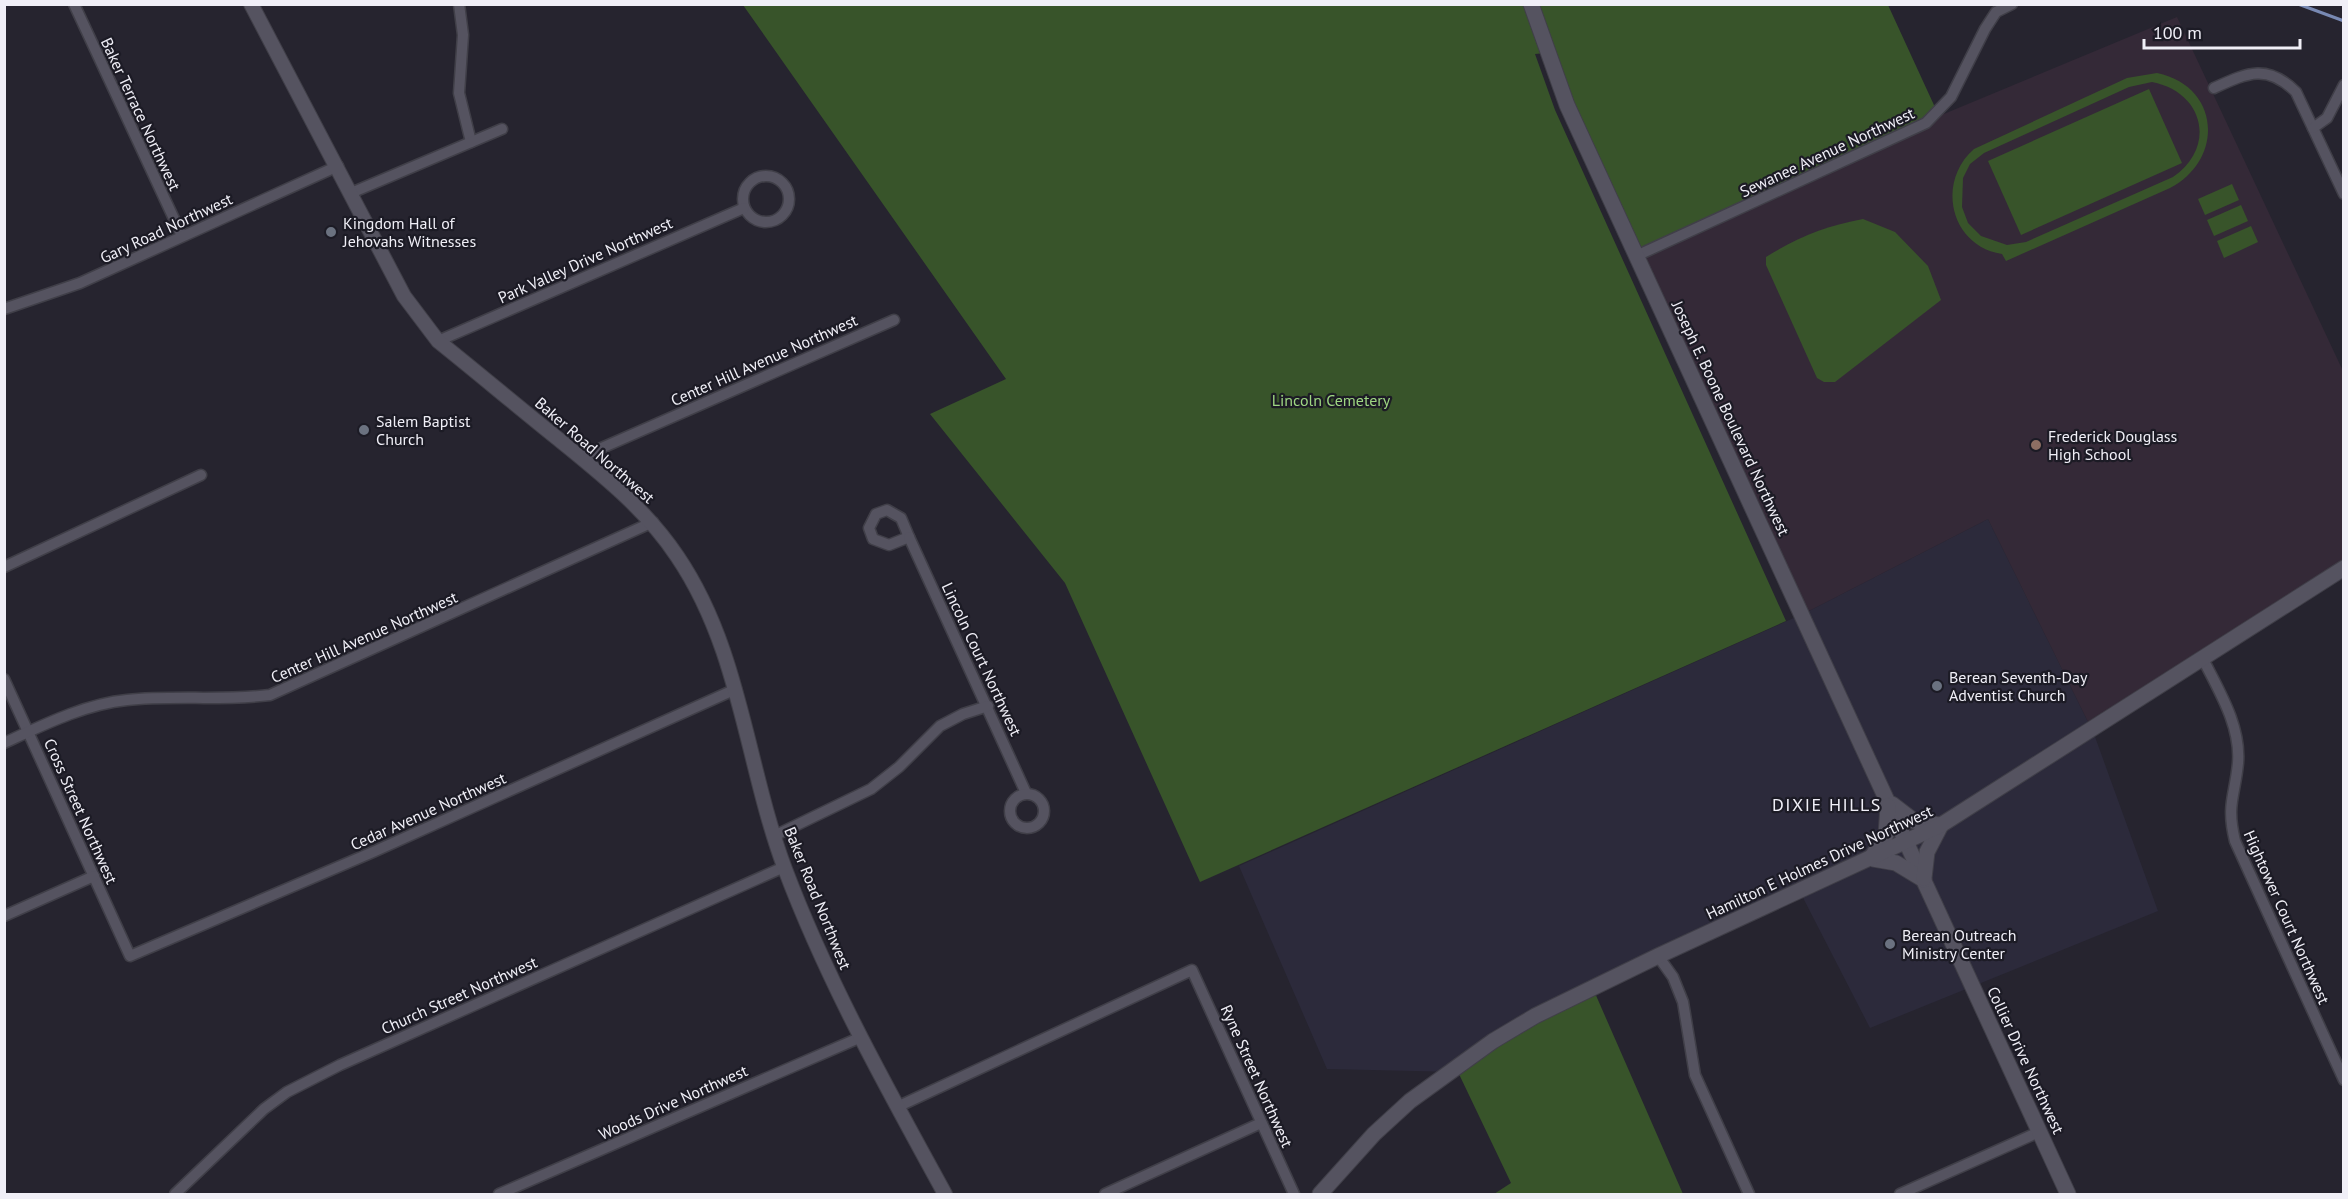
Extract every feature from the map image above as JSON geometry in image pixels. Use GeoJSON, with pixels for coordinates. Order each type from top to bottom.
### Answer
{"type":"FeatureCollection","features":[{"type":"Feature","properties":{"kind":"main road","name":"Joseph E. Boone Boulevard Northwest"},"geometry":{"type":"LineString","coordinates":[[1531,4],[1567,105],[1907,843]]}},
{"type":"Feature","properties":{"kind":"main road","name":"Hamilton E Holmes Drive Northwest"},"geometry":{"type":"LineString","coordinates":[[1320,1194],[1374,1134],[1451,1069],[1535,1016],[1658,956],[1907,843],[1941,825],[2343,568]]}},
{"type":"Feature","properties":{"kind":"main road"},"geometry":{"type":"LineString","coordinates":[[1887,800],[1914,821],[1941,825],[1927,852],[1924,880],[1896,863],[1870,859],[1886,835],[1889,822],[1887,800]]}},
{"type":"Feature","properties":{"kind":"main road","name":"Collier Drive Northwest"},"geometry":{"type":"LineString","coordinates":[[1907,843],[2068,1194]]}},
{"type":"Feature","properties":{"kind":"street","name":"Baker Terrace Northwest"},"geometry":{"type":"LineString","coordinates":[[74,4],[182,236]]}},
{"type":"Feature","properties":{"kind":"street","name":"Baker Road Northwest"},"geometry":{"type":"LineString","coordinates":[[251,4],[338,166],[404,296],[438,340],[619,488],[653,522],[678,557],[703,601],[723,646],[774,836],[784,867],[817,947],[859,1038],[945,1194]]}},
{"type":"Feature","properties":{"kind":"street"},"geometry":{"type":"LineString","coordinates":[[459,4],[464,35],[459,93],[471,142]]}},
{"type":"Feature","properties":{"kind":"street","name":"Sewanee Avenue Northwest"},"geometry":{"type":"LineString","coordinates":[[1636,256],[1926,123],[1951,97],[1996,12],[2012,4]]}},
{"type":"Feature","properties":{"kind":"street"},"geometry":{"type":"LineString","coordinates":[[2214,88],[2247,74],[2275,76],[2296,92],[2343,194]]}},
{"type":"Feature","properties":{"kind":"street"},"geometry":{"type":"LineString","coordinates":[[2313,128],[2327,118],[2343,85]]}},
{"type":"Feature","properties":{"kind":"street"},"geometry":{"type":"LineString","coordinates":[[351,193],[502,129]]}},
{"type":"Feature","properties":{"kind":"street","name":"Gary Road Northwest"},"geometry":{"type":"LineString","coordinates":[[4,309],[80,283],[338,166]]}},
{"type":"Feature","properties":{"kind":"street"},"geometry":{"type":"LineString","coordinates":[[768,175],[775,177],[787,188],[789,195],[787,210],[776,220],[769,222],[754,219],[744,207],[743,192],[753,179],[768,175]]}},
{"type":"Feature","properties":{"kind":"street","name":"Park Valley Drive Northwest"},"geometry":{"type":"LineString","coordinates":[[438,340],[744,207]]}},
{"type":"Feature","properties":{"kind":"street","name":"Center Hill Avenue Northwest"},"geometry":{"type":"LineString","coordinates":[[581,457],[894,320]]}},
{"type":"Feature","properties":{"kind":"street"},"geometry":{"type":"LineString","coordinates":[[4,567],[201,475]]}},
{"type":"Feature","properties":{"kind":"street","name":"Center Hill Avenue Northwest"},"geometry":{"type":"LineString","coordinates":[[4,742],[84,710],[125,700],[235,699],[270,695],[653,522]]}},
{"type":"Feature","properties":{"kind":"street","name":"Lincoln Court Northwest"},"geometry":{"type":"LineString","coordinates":[[909,537],[1026,793]]}},
{"type":"Feature","properties":{"kind":"street","name":"Hightower Court Northwest"},"geometry":{"type":"LineString","coordinates":[[2202,659],[2221,694],[2237,738],[2238,763],[2230,808],[2235,841],[2343,1080]]}},
{"type":"Feature","properties":{"kind":"street","name":"Cross Street Northwest"},"geometry":{"type":"LineString","coordinates":[[4,679],[130,956]]}},
{"type":"Feature","properties":{"kind":"street","name":"Cedar Avenue Northwest"},"geometry":{"type":"LineString","coordinates":[[130,956],[384,847],[736,689]]}},
{"type":"Feature","properties":{"kind":"street"},"geometry":{"type":"LineString","coordinates":[[774,836],[871,789],[899,767],[940,726],[963,714],[988,706]]}},
{"type":"Feature","properties":{"kind":"street","name":"Church Street Northwest"},"geometry":{"type":"LineString","coordinates":[[175,1194],[264,1109],[287,1092],[340,1065],[784,867]]}},
{"type":"Feature","properties":{"kind":"street"},"geometry":{"type":"LineString","coordinates":[[4,916],[93,876]]}},
{"type":"Feature","properties":{"kind":"street"},"geometry":{"type":"LineString","coordinates":[[1658,956],[1673,977],[1683,1002],[1695,1075],[1749,1194]]}},
{"type":"Feature","properties":{"kind":"street","name":"Ryne Street Northwest"},"geometry":{"type":"LineString","coordinates":[[897,1107],[1192,970],[1294,1194]]}},
{"type":"Feature","properties":{"kind":"street","name":"Woods Drive Northwest"},"geometry":{"type":"LineString","coordinates":[[499,1194],[525,1189],[859,1038]]}},
{"type":"Feature","properties":{"kind":"street"},"geometry":{"type":"LineString","coordinates":[[1105,1194],[1261,1123]]}},
{"type":"Feature","properties":{"kind":"street"},"geometry":{"type":"LineString","coordinates":[[1900,1194],[2039,1132]]}},
{"type":"Feature","properties":{"kind":"shaded area","name":"Frederick Douglass High School"},"geometry":{"type":"Polygon","coordinates":[[[2177,17],[2343,371],[2343,567],[2094,734],[1988,519],[1805,613],[1641,250],[1939,116],[2177,17]]]}},
{"type":"Feature","properties":{"kind":"shaded area"},"geometry":{"type":"Polygon","coordinates":[[[1988,519],[2094,734],[2158,911],[1870,1028],[1798,888],[1591,984],[1458,1072],[1327,1069],[1239,866],[1805,613],[1988,519]]]}},
{"type":"Feature","properties":{"kind":"green space","name":"Lincoln Cemetery"},"geometry":{"type":"Polygon","coordinates":[[[743,5],[1888,5],[1939,116],[1641,250],[1573,102],[1555,52],[1535,54],[1555,110],[1786,621],[1200,882],[1065,583],[930,414],[1006,379],[743,5]]]}},
{"type":"Feature","properties":{"kind":"green space"},"geometry":{"type":"Polygon","coordinates":[[[2157,73],[2178,80],[2193,92],[2203,107],[2208,124],[2207,142],[2200,160],[2188,175],[2170,188],[2006,261],[2002,254],[1984,249],[1970,239],[1960,226],[1954,211],[1952,195],[1955,178],[1962,163],[1974,149],[2127,78],[2157,73]],[[2152,82],[2129,87],[1984,153],[1970,164],[1963,178],[1962,207],[1968,223],[1981,236],[2007,245],[2026,242],[2173,177],[2187,165],[2196,151],[2199,136],[2198,122],[2193,109],[2183,97],[2170,88],[2152,82]]]}},
{"type":"Feature","properties":{"kind":"green space"},"geometry":{"type":"Polygon","coordinates":[[[2149,89],[2182,163],[2021,235],[1988,161],[2149,89]]]}},
{"type":"Feature","properties":{"kind":"green space"},"geometry":{"type":"Polygon","coordinates":[[[2232,184],[2239,200],[2205,215],[2198,199],[2232,184]]]}},
{"type":"Feature","properties":{"kind":"green space"},"geometry":{"type":"Polygon","coordinates":[[[2241,205],[2248,221],[2214,236],[2207,220],[2241,205]]]}},
{"type":"Feature","properties":{"kind":"green space"},"geometry":{"type":"Polygon","coordinates":[[[1863,219],[1895,232],[1928,266],[1941,300],[1835,382],[1824,382],[1817,378],[1766,265],[1766,257],[1813,233],[1863,219]]]}},
{"type":"Feature","properties":{"kind":"green space"},"geometry":{"type":"Polygon","coordinates":[[[2251,226],[2258,242],[2224,258],[2217,241],[2251,226]]]}},
{"type":"Feature","properties":{"kind":"green space"},"geometry":{"type":"Polygon","coordinates":[[[1591,984],[1683,1194],[1494,1194],[1511,1183],[1458,1072],[1591,984]]]}},
{"type":"Feature","properties":{"kind":"waterway"},"geometry":{"type":"LineString","coordinates":[[2298,4],[2344,21]]}},
{"type":"Feature","properties":{"kind":"place","name":"Kingdom Hall of Jehovahs Witnesses"},"geometry":{"type":"Point","coordinates":[331,232]}},
{"type":"Feature","properties":{"kind":"place","name":"Salem Baptist Church"},"geometry":{"type":"Point","coordinates":[364,430]}},
{"type":"Feature","properties":{"kind":"place","name":"Frederick Douglass High School"},"geometry":{"type":"Point","coordinates":[2036,445]}},
{"type":"Feature","properties":{"kind":"place","name":"Berean Seventh-Day Adventist Church"},"geometry":{"type":"Point","coordinates":[1937,686]}},
{"type":"Feature","properties":{"kind":"place","name":"Berean Outreach Ministry Center"},"geometry":{"type":"Point","coordinates":[1890,944]}},
{"type":"Feature","properties":{"kind":"district","name":"DIXIE HILLS"},"geometry":{"type":"Point","coordinates":[1827,804]}}]}
